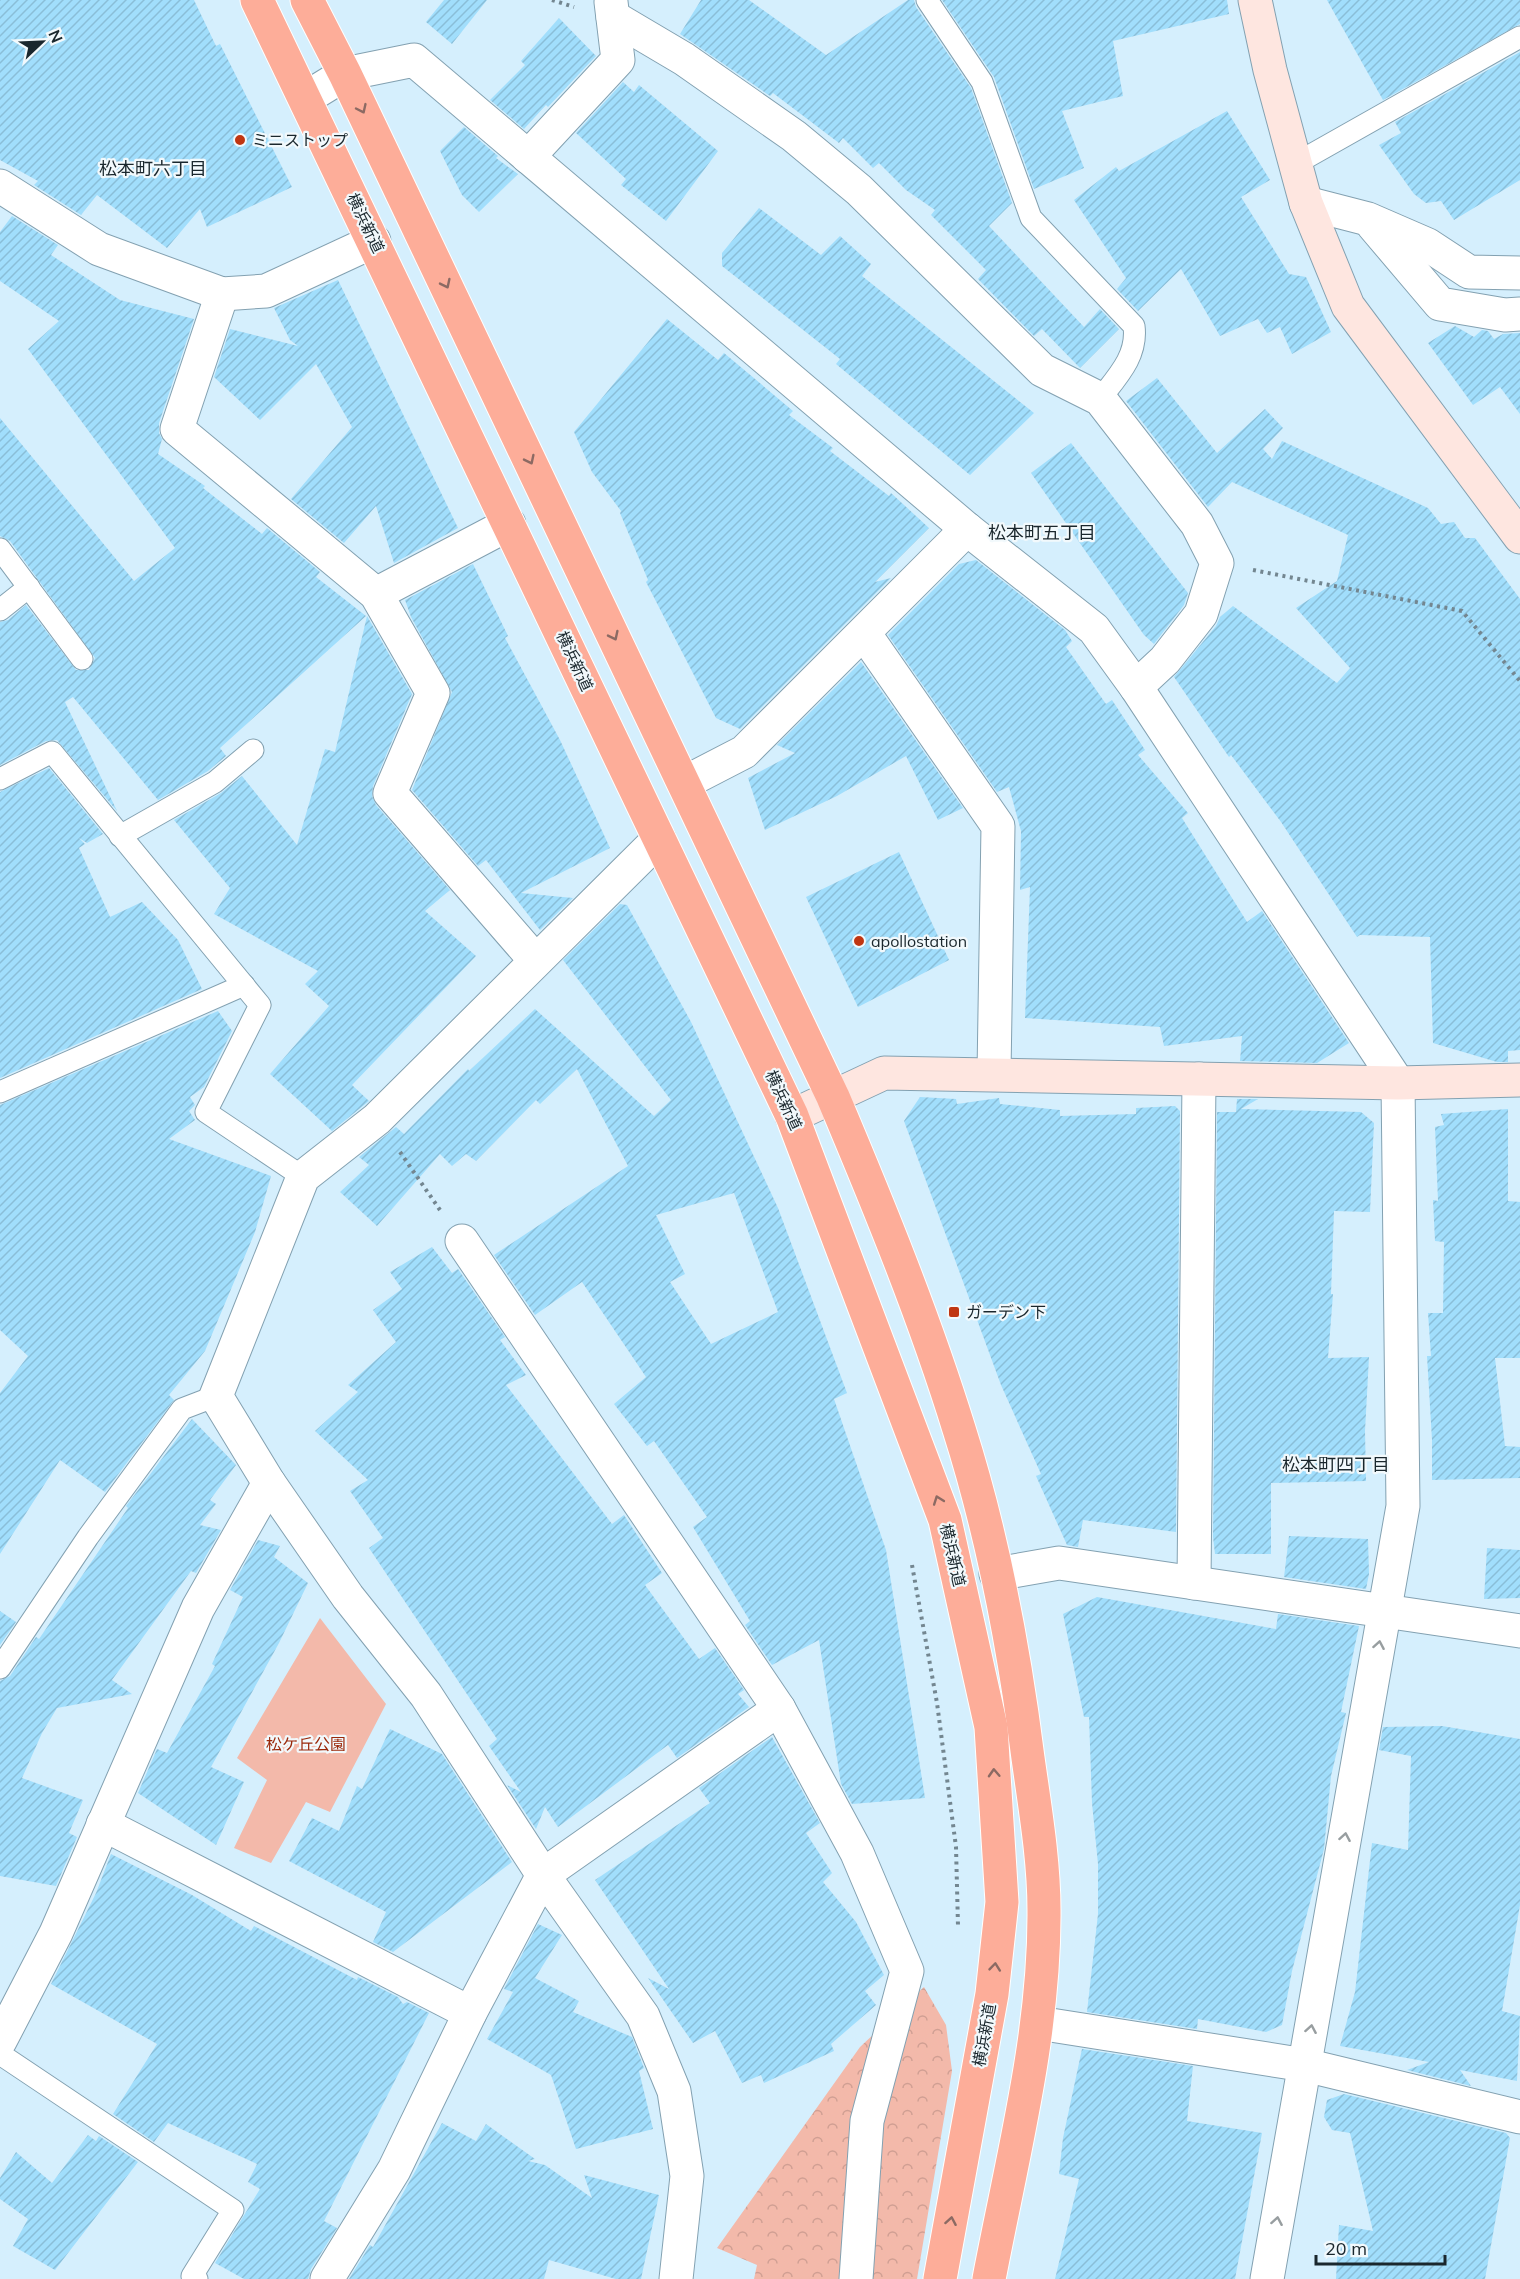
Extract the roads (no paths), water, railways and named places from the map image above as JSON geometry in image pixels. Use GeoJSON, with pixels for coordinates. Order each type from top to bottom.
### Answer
{"type":"FeatureCollection","features":[{"type":"Feature","properties":{"kind":"highway","name":"横浜新道"},"geometry":{"type":"LineString","coordinates":[[257,0],[306,98],[792,1116],[945,1520],[992,1728],[1002,1902],[992,1994],[940,2279]]}},
{"type":"Feature","properties":{"kind":"highway"},"geometry":{"type":"LineString","coordinates":[[307,0],[345,74],[833,1097],[879,1206],[959,1430],[996,1574],[1018,1675],[1039,1838],[1044,1910],[1038,2023],[989,2279]]}},
{"type":"Feature","properties":{"kind":"street"},"geometry":{"type":"LineString","coordinates":[[1255,0],[1306,203],[1348,306],[1520,537]]}},
{"type":"Feature","properties":{"kind":"street"},"geometry":{"type":"LineString","coordinates":[[528,157],[618,60],[611,9]]}},
{"type":"Feature","properties":{"kind":"street"},"geometry":{"type":"LineString","coordinates":[[611,9],[794,135],[859,190],[1042,370],[1100,399],[1197,524],[1217,563],[1201,614],[1165,660],[1136,687]]}},
{"type":"Feature","properties":{"kind":"street"},"geometry":{"type":"LineString","coordinates":[[306,98],[345,74],[414,60],[967,529],[1094,629],[1136,687],[1398,1083],[1403,1506],[1267,2279]]}},
{"type":"Feature","properties":{"kind":"street"},"geometry":{"type":"LineString","coordinates":[[0,186],[99,249],[222,294],[266,291],[374,241]]}},
{"type":"Feature","properties":{"kind":"street"},"geometry":{"type":"LineString","coordinates":[[1306,203],[1368,219],[1428,245],[1469,272],[1520,273]]}},
{"type":"Feature","properties":{"kind":"street"},"geometry":{"type":"LineString","coordinates":[[1368,219],[1440,304],[1505,315],[1520,314]]}},
{"type":"Feature","properties":{"kind":"street"},"geometry":{"type":"LineString","coordinates":[[222,294],[177,429],[376,594],[433,693],[390,793],[535,960]]}},
{"type":"Feature","properties":{"kind":"street"},"geometry":{"type":"LineString","coordinates":[[376,594],[509,524]]}},
{"type":"Feature","properties":{"kind":"street"},"geometry":{"type":"LineString","coordinates":[[684,783],[744,752],[967,529]]}},
{"type":"Feature","properties":{"kind":"street"},"geometry":{"type":"LineString","coordinates":[[864,633],[998,826],[994,1073]]}},
{"type":"Feature","properties":{"kind":"street"},"geometry":{"type":"LineString","coordinates":[[659,839],[377,1119],[303,1177],[216,1396],[269,1483],[348,1597],[426,1695],[543,1875],[643,2016],[674,2091],[687,2176],[676,2279]]}},
{"type":"Feature","properties":{"kind":"street"},"geometry":{"type":"LineString","coordinates":[[792,1116],[884,1073],[994,1073],[1398,1083],[1520,1080]]}},
{"type":"Feature","properties":{"kind":"street"},"geometry":{"type":"LineString","coordinates":[[1194,1583],[1198,1078]]}},
{"type":"Feature","properties":{"kind":"street"},"geometry":{"type":"LineString","coordinates":[[462,1241],[779,1709],[857,1853],[907,1971],[867,2121],[856,2279]]}},
{"type":"Feature","properties":{"kind":"street"},"geometry":{"type":"LineString","coordinates":[[0,2041],[56,1933],[198,1608],[269,1483]]}},
{"type":"Feature","properties":{"kind":"street"},"geometry":{"type":"LineString","coordinates":[[996,1574],[1059,1563],[1520,1631]]}},
{"type":"Feature","properties":{"kind":"street"},"geometry":{"type":"LineString","coordinates":[[327,2279],[393,2170],[470,2013],[543,1875],[779,1709]]}},
{"type":"Feature","properties":{"kind":"street"},"geometry":{"type":"LineString","coordinates":[[104,1824],[470,2013]]}},
{"type":"Feature","properties":{"kind":"street"},"geometry":{"type":"LineString","coordinates":[[1038,2023],[1305,2065],[1520,2116]]}},
{"type":"Feature","properties":{"kind":"lane"},"geometry":{"type":"LineString","coordinates":[[927,0],[982,82],[1031,218],[1134,326],[1136,339],[1128,363],[1100,399]]}},
{"type":"Feature","properties":{"kind":"lane"},"geometry":{"type":"LineString","coordinates":[[1295,165],[1520,37]]}},
{"type":"Feature","properties":{"kind":"lane"},"geometry":{"type":"LineString","coordinates":[[0,549],[82,659]]}},
{"type":"Feature","properties":{"kind":"lane"},"geometry":{"type":"LineString","coordinates":[[0,609],[29,587]]}},
{"type":"Feature","properties":{"kind":"lane"},"geometry":{"type":"LineString","coordinates":[[120,836],[215,782],[253,750]]}},
{"type":"Feature","properties":{"kind":"lane"},"geometry":{"type":"LineString","coordinates":[[0,779],[51,752],[260,1005],[206,1112],[303,1177]]}},
{"type":"Feature","properties":{"kind":"lane"},"geometry":{"type":"LineString","coordinates":[[0,1092],[244,985]]}},
{"type":"Feature","properties":{"kind":"lane"},"geometry":{"type":"LineString","coordinates":[[0,1668],[88,1537],[182,1409],[216,1396]]}},
{"type":"Feature","properties":{"kind":"lane"},"geometry":{"type":"LineString","coordinates":[[0,2054],[233,2210],[192,2276],[197,2279]]}},
{"type":"Feature","properties":{"kind":"place","name":"ミニストップ"},"geometry":{"type":"Point","coordinates":[240,140]}},
{"type":"Feature","properties":{"kind":"place","name":"apollostation"},"geometry":{"type":"Point","coordinates":[859,941]}},
{"type":"Feature","properties":{"kind":"place","name":"ガーデン下"},"geometry":{"type":"Point","coordinates":[954,1312]}},
{"type":"Feature","properties":{"kind":"district","name":"松本町六丁目"},"geometry":{"type":"Point","coordinates":[153,168]}},
{"type":"Feature","properties":{"kind":"district","name":"松本町五丁目"},"geometry":{"type":"Point","coordinates":[1042,532]}},
{"type":"Feature","properties":{"kind":"district","name":"松本町四丁目"},"geometry":{"type":"Point","coordinates":[1336,1464]}},
{"type":"Feature","properties":{"kind":"park label","name":"松ケ丘公園"},"geometry":{"type":"Point","coordinates":[306,1744]}}]}
